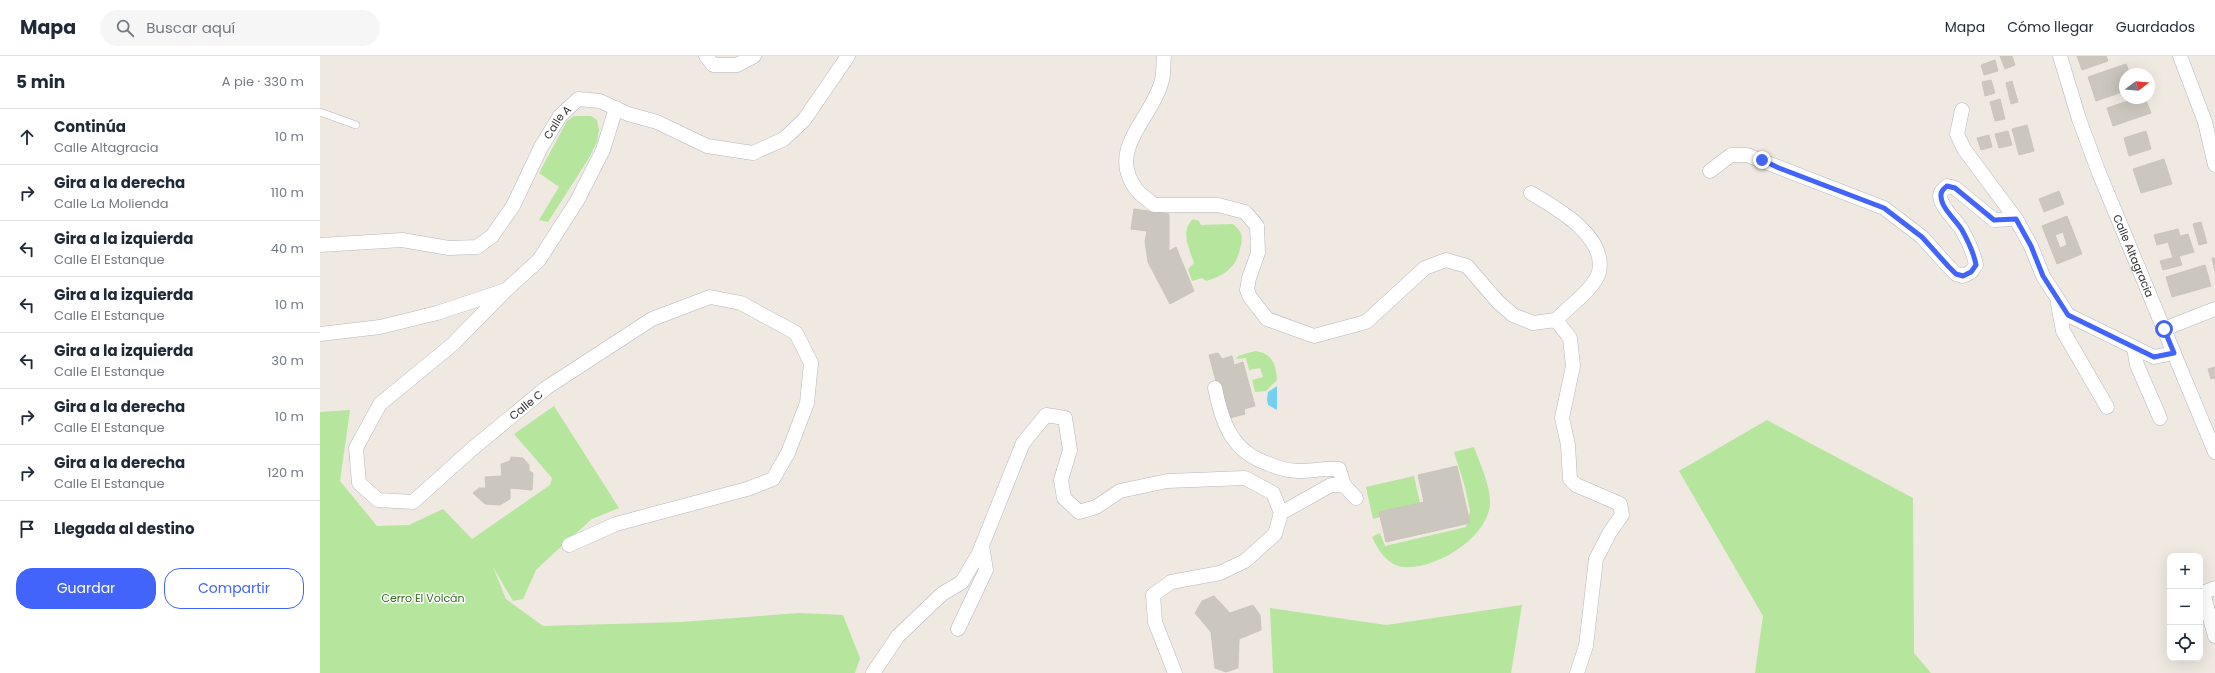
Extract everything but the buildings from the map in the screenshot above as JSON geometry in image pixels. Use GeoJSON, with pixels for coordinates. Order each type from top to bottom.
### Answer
{"type":"FeatureCollection","features":[{"type":"Feature","properties":{"kind":"street"},"geometry":{"type":"LineString","coordinates":[[706,56],[713,65],[737,65],[754,56]]}},
{"type":"Feature","properties":{"kind":"street","name":"Calle A"},"geometry":{"type":"LineString","coordinates":[[320,245],[402,240],[449,248],[477,247],[492,236],[513,206],[541,147],[560,116],[578,99],[600,101],[657,122],[707,146],[753,153],[784,139],[804,120],[848,56]]}},
{"type":"Feature","properties":{"kind":"street"},"geometry":{"type":"LineString","coordinates":[[1164,56],[1162,81],[1149,109],[1131,139],[1126,153],[1127,173],[1136,190],[1154,205],[1218,205],[1244,212],[1257,226],[1258,253],[1249,278],[1247,290],[1250,297],[1267,319],[1314,336],[1366,322],[1425,268],[1446,260],[1467,266],[1498,302],[1513,315],[1533,323],[1556,320],[1580,300],[1598,273],[1598,254],[1587,234],[1563,212],[1531,193]]}},
{"type":"Feature","properties":{"kind":"street","name":"Calle Altagracia"},"geometry":{"type":"LineString","coordinates":[[2060,56],[2099,173],[2215,451]]}},
{"type":"Feature","properties":{"kind":"street"},"geometry":{"type":"LineString","coordinates":[[2180,56],[2205,122],[2215,165]]}},
{"type":"Feature","properties":{"kind":"street","name":"Calle C"},"geometry":{"type":"LineString","coordinates":[[569,545],[616,524],[747,489],[773,479],[788,453],[807,403],[810,363],[796,332],[741,303],[710,297],[652,319],[546,388],[472,449],[413,502],[378,500],[359,483],[356,448],[380,404],[453,344],[506,290],[539,260],[577,201],[603,150],[616,108]]}},
{"type":"Feature","properties":{"kind":"street"},"geometry":{"type":"LineString","coordinates":[[1962,110],[1957,134],[1964,149],[2016,219],[2058,302],[2068,315],[2154,357],[2174,353]]}},
{"type":"Feature","properties":{"kind":"street"},"geometry":{"type":"LineString","coordinates":[[1710,171],[1731,155],[1747,155],[1884,208],[1922,237],[1956,274],[1963,276],[1971,272],[1976,265],[1975,256],[1962,230],[1944,205],[1940,196],[1942,191],[1947,186],[1955,188],[1994,220],[2016,219]]}},
{"type":"Feature","properties":{"kind":"street"},"geometry":{"type":"LineString","coordinates":[[320,334],[387,325],[437,313],[506,290]]}},
{"type":"Feature","properties":{"kind":"street"},"geometry":{"type":"LineString","coordinates":[[2058,302],[2063,331],[2107,407]]}},
{"type":"Feature","properties":{"kind":"street"},"geometry":{"type":"LineString","coordinates":[[2164,329],[2215,309]]}},
{"type":"Feature","properties":{"kind":"street"},"geometry":{"type":"LineString","coordinates":[[1556,320],[1570,338],[1572,366],[1562,418],[1568,452],[1570,479],[1576,485],[1620,504],[1622,510],[1622,515],[1610,532],[1596,559],[1586,646],[1577,673]]}},
{"type":"Feature","properties":{"kind":"street"},"geometry":{"type":"LineString","coordinates":[[2134,348],[2137,365],[2160,418]]}},
{"type":"Feature","properties":{"kind":"street"},"geometry":{"type":"LineString","coordinates":[[1215,388],[1218,405],[1230,434],[1242,451],[1261,462],[1284,470],[1299,471],[1320,468],[1339,469],[1344,485],[1356,498]]}},
{"type":"Feature","properties":{"kind":"street"},"geometry":{"type":"LineString","coordinates":[[874,673],[898,636],[942,594],[962,582],[982,545],[1023,443],[1046,415],[1065,418],[1070,450],[1061,480],[1064,498],[1079,512],[1096,507],[1120,491],[1166,481],[1245,478],[1273,493],[1281,513],[1275,534],[1245,561],[1220,573],[1171,582],[1153,595],[1155,622],[1175,673]]}},
{"type":"Feature","properties":{"kind":"street"},"geometry":{"type":"LineString","coordinates":[[1281,513],[1331,485],[1344,485]]}},
{"type":"Feature","properties":{"kind":"street"},"geometry":{"type":"LineString","coordinates":[[958,629],[986,570],[982,545]]}},
{"type":"Feature","properties":{"kind":"street"},"geometry":{"type":"LineString","coordinates":[[2215,588],[2203,593],[2215,636]]}},
{"type":"Feature","properties":{"kind":"lane"},"geometry":{"type":"LineString","coordinates":[[320,112],[356,125]]}},
{"type":"Feature","properties":{"kind":"green space"},"geometry":{"type":"Polygon","coordinates":[[[574,116],[591,116],[597,120],[599,130],[597,142],[589,158],[548,222],[539,220],[559,187],[539,173],[567,121],[574,116]]]}},
{"type":"Feature","properties":{"kind":"green space"},"geometry":{"type":"Polygon","coordinates":[[[1193,219],[1199,221],[1201,225],[1233,224],[1239,230],[1241,235],[1242,241],[1236,261],[1229,270],[1206,281],[1202,278],[1192,281],[1188,269],[1194,263],[1188,246],[1186,234],[1189,224],[1193,219]]]}},
{"type":"Feature","properties":{"kind":"green space"},"geometry":{"type":"Polygon","coordinates":[[[1255,351],[1261,352],[1269,357],[1276,369],[1277,380],[1266,391],[1255,392],[1252,380],[1263,377],[1260,368],[1249,370],[1246,358],[1236,359],[1238,356],[1255,351]]]}},
{"type":"Feature","properties":{"kind":"green space","name":"Cerro El Volcán"},"geometry":{"type":"Polygon","coordinates":[[[554,406],[619,508],[592,519],[536,570],[523,599],[513,601],[493,567],[506,599],[543,626],[681,622],[799,613],[843,615],[860,658],[855,673],[320,673],[320,412],[350,410],[340,481],[377,526],[409,525],[443,509],[472,539],[550,485],[552,478],[514,434],[554,406]]]}},
{"type":"Feature","properties":{"kind":"green space"},"geometry":{"type":"Polygon","coordinates":[[[1767,420],[1913,498],[1914,653],[1931,673],[1755,673],[1763,616],[1679,471],[1767,420]]]}},
{"type":"Feature","properties":{"kind":"green space"},"geometry":{"type":"Polygon","coordinates":[[[1474,447],[1490,495],[1488,515],[1481,527],[1471,539],[1459,549],[1431,563],[1417,567],[1404,567],[1393,564],[1377,547],[1372,537],[1380,533],[1385,546],[1466,527],[1470,511],[1465,487],[1454,452],[1474,447]]]}},
{"type":"Feature","properties":{"kind":"green space"},"geometry":{"type":"Polygon","coordinates":[[[1414,476],[1420,503],[1379,512],[1380,517],[1373,519],[1366,487],[1414,476]]]}},
{"type":"Feature","properties":{"kind":"green space"},"geometry":{"type":"Polygon","coordinates":[[[1522,605],[1511,673],[1273,673],[1270,608],[1386,625],[1522,605]]]}},
{"type":"Feature","properties":{"kind":"water"},"geometry":{"type":"Polygon","coordinates":[[[1277,386],[1277,410],[1268,405],[1267,399],[1268,392],[1277,386]]]}},
{"type":"Feature","properties":{"kind":"route"},"geometry":{"type":"LineString","coordinates":[[1762,160],[1779,168],[1884,208],[1902,220],[1922,237],[1956,274],[1963,276],[1971,272],[1976,265],[1975,256],[1962,230],[1944,205],[1940,196],[1942,191],[1947,186],[1955,188],[1994,220],[2004,221],[2016,219],[2031,246],[2043,276],[2058,302],[2068,315],[2154,357],[2174,353],[2164,329]]}}]}
